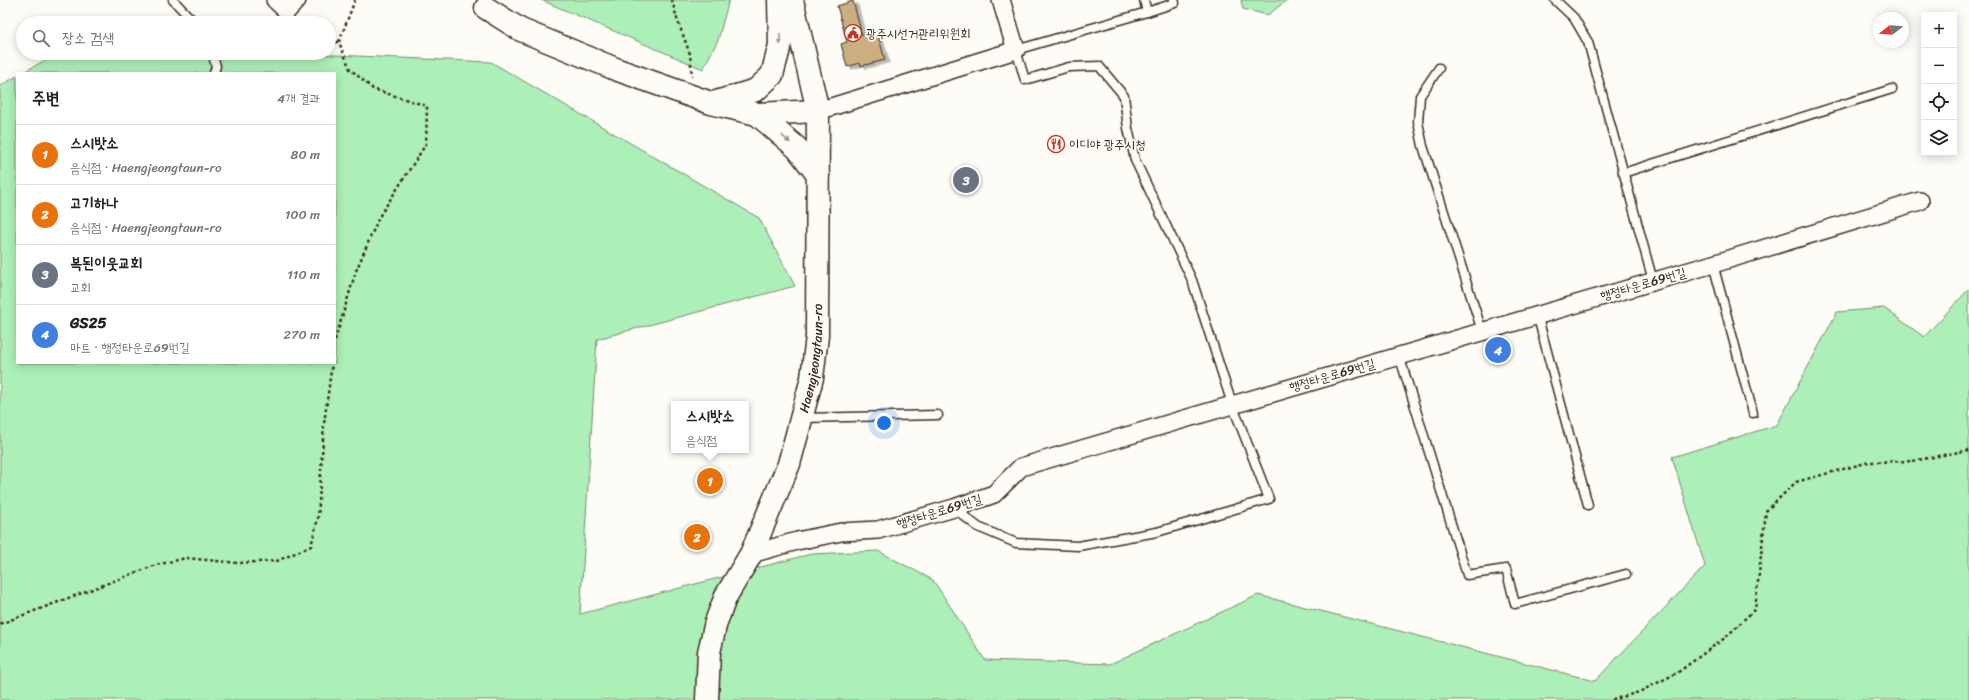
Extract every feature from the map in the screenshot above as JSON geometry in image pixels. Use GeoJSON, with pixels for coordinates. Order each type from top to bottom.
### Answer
{"type":"FeatureCollection","features":[{"type":"Feature","properties":{"kind":"street"},"geometry":{"type":"LineString","coordinates":[[275,0],[287,11],[297,0]]}},
{"type":"Feature","properties":{"kind":"street"},"geometry":{"type":"LineString","coordinates":[[702,100],[756,90],[772,75],[780,45],[779,0]]}},
{"type":"Feature","properties":{"kind":"street","name":"Haengjeongtaun-ro"},"geometry":{"type":"LineString","coordinates":[[707,700],[709,652],[716,622],[726,596],[751,554],[788,464],[812,378],[817,336],[818,111],[792,0]]}},
{"type":"Feature","properties":{"kind":"street"},"geometry":{"type":"LineString","coordinates":[[481,3],[521,30],[618,70],[702,100],[757,114],[818,111],[1016,50],[1001,0]]}},
{"type":"Feature","properties":{"kind":"street"},"geometry":{"type":"LineString","coordinates":[[757,114],[797,148],[818,175]]}},
{"type":"Feature","properties":{"kind":"street","name":"행정타운로69번길"},"geometry":{"type":"LineString","coordinates":[[751,554],[797,540],[841,532],[878,530],[954,508],[994,494],[1021,467],[1537,314],[1713,264],[1920,201]]}},
{"type":"Feature","properties":{"kind":"lane"},"geometry":{"type":"LineString","coordinates":[[173,0],[188,16]]}},
{"type":"Feature","properties":{"kind":"lane"},"geometry":{"type":"LineString","coordinates":[[1144,0],[1147,12]]}},
{"type":"Feature","properties":{"kind":"lane"},"geometry":{"type":"LineString","coordinates":[[954,508],[978,527],[1016,543],[1078,546],[1156,532],[1269,499],[1232,404],[1192,280],[1135,160],[1128,128],[1124,96],[1099,66],[1069,68],[1025,80],[1016,50],[1147,12],[1175,3],[1174,0]]}},
{"type":"Feature","properties":{"kind":"lane"},"geometry":{"type":"LineString","coordinates":[[1555,0],[1574,18],[1588,42],[1653,281]]}},
{"type":"Feature","properties":{"kind":"lane"},"geometry":{"type":"LineString","coordinates":[[214,60],[216,66],[214,72]]}},
{"type":"Feature","properties":{"kind":"lane"},"geometry":{"type":"LineString","coordinates":[[1438,68],[1420,96],[1418,122],[1423,146],[1482,331]]}},
{"type":"Feature","properties":{"kind":"lane"},"geometry":{"type":"LineString","coordinates":[[1623,173],[1892,89]]}},
{"type":"Feature","properties":{"kind":"lane"},"geometry":{"type":"LineString","coordinates":[[1713,264],[1753,413]]}},
{"type":"Feature","properties":{"kind":"lane"},"geometry":{"type":"LineString","coordinates":[[1537,314],[1588,505]]}},
{"type":"Feature","properties":{"kind":"lane"},"geometry":{"type":"LineString","coordinates":[[1399,355],[1467,575],[1506,569],[1515,604],[1626,574]]}},
{"type":"Feature","properties":{"kind":"lane"},"geometry":{"type":"LineString","coordinates":[[801,418],[938,415]]}},
{"type":"Feature","properties":{"kind":"path"},"geometry":{"type":"LineString","coordinates":[[336,337],[356,270],[379,217],[426,144],[427,106],[373,89],[350,69],[339,42],[355,0]]}},
{"type":"Feature","properties":{"kind":"path"},"geometry":{"type":"LineString","coordinates":[[672,0],[677,19],[690,54],[702,100]]}},
{"type":"Feature","properties":{"kind":"path"},"geometry":{"type":"LineString","coordinates":[[0,624],[156,565],[186,558],[238,563],[277,561],[311,546],[318,518],[324,424],[332,364]]}},
{"type":"Feature","properties":{"kind":"path"},"geometry":{"type":"LineString","coordinates":[[1612,700],[1639,692],[1677,673],[1726,637],[1755,608],[1766,511],[1796,482],[1869,462],[1913,461],[1969,450]]}},
{"type":"Feature","properties":{"kind":"green space"},"geometry":{"type":"Polygon","coordinates":[[[541,0],[729,0],[718,40],[703,69],[541,0]]]}},
{"type":"Feature","properties":{"kind":"green space"},"geometry":{"type":"Polygon","coordinates":[[[1241,0],[1287,0],[1268,15],[1243,9],[1241,0]]]}},
{"type":"Feature","properties":{"kind":"green space"},"geometry":{"type":"Polygon","coordinates":[[[336,55],[491,62],[759,218],[795,286],[597,339],[580,614],[811,554],[878,551],[933,580],[985,660],[1110,664],[1258,595],[1595,681],[1705,566],[1672,457],[1777,425],[1837,312],[1884,308],[1924,337],[1969,289],[1969,700],[0,700],[0,86],[16,77],[16,364],[336,364],[336,72],[24,72],[45,60],[336,60],[336,55]]]}},
{"type":"Feature","properties":{"kind":"building","name":"광주시선거관리위원회"},"geometry":{"type":"Polygon","coordinates":[[[853,1],[862,35],[877,31],[885,60],[861,66],[860,63],[847,67],[841,44],[847,42],[837,6],[853,1]]]}},
{"type":"Feature","properties":{"kind":"place","name":"광주시선거관리위원회"},"geometry":{"type":"Point","coordinates":[853,33]}},
{"type":"Feature","properties":{"kind":"place","name":"이디야 광주시청"},"geometry":{"type":"Point","coordinates":[1056,144]}},
{"type":"Feature","properties":{"kind":"place","name":"복된이웃교회"},"geometry":{"type":"Point","coordinates":[966,180]}},
{"type":"Feature","properties":{"kind":"place","name":"GS25"},"geometry":{"type":"Point","coordinates":[1498,350]}},
{"type":"Feature","properties":{"kind":"place","name":"스시밧소"},"geometry":{"type":"Point","coordinates":[710,481]}},
{"type":"Feature","properties":{"kind":"place","name":"고기하나"},"geometry":{"type":"Point","coordinates":[697,537]}}]}
